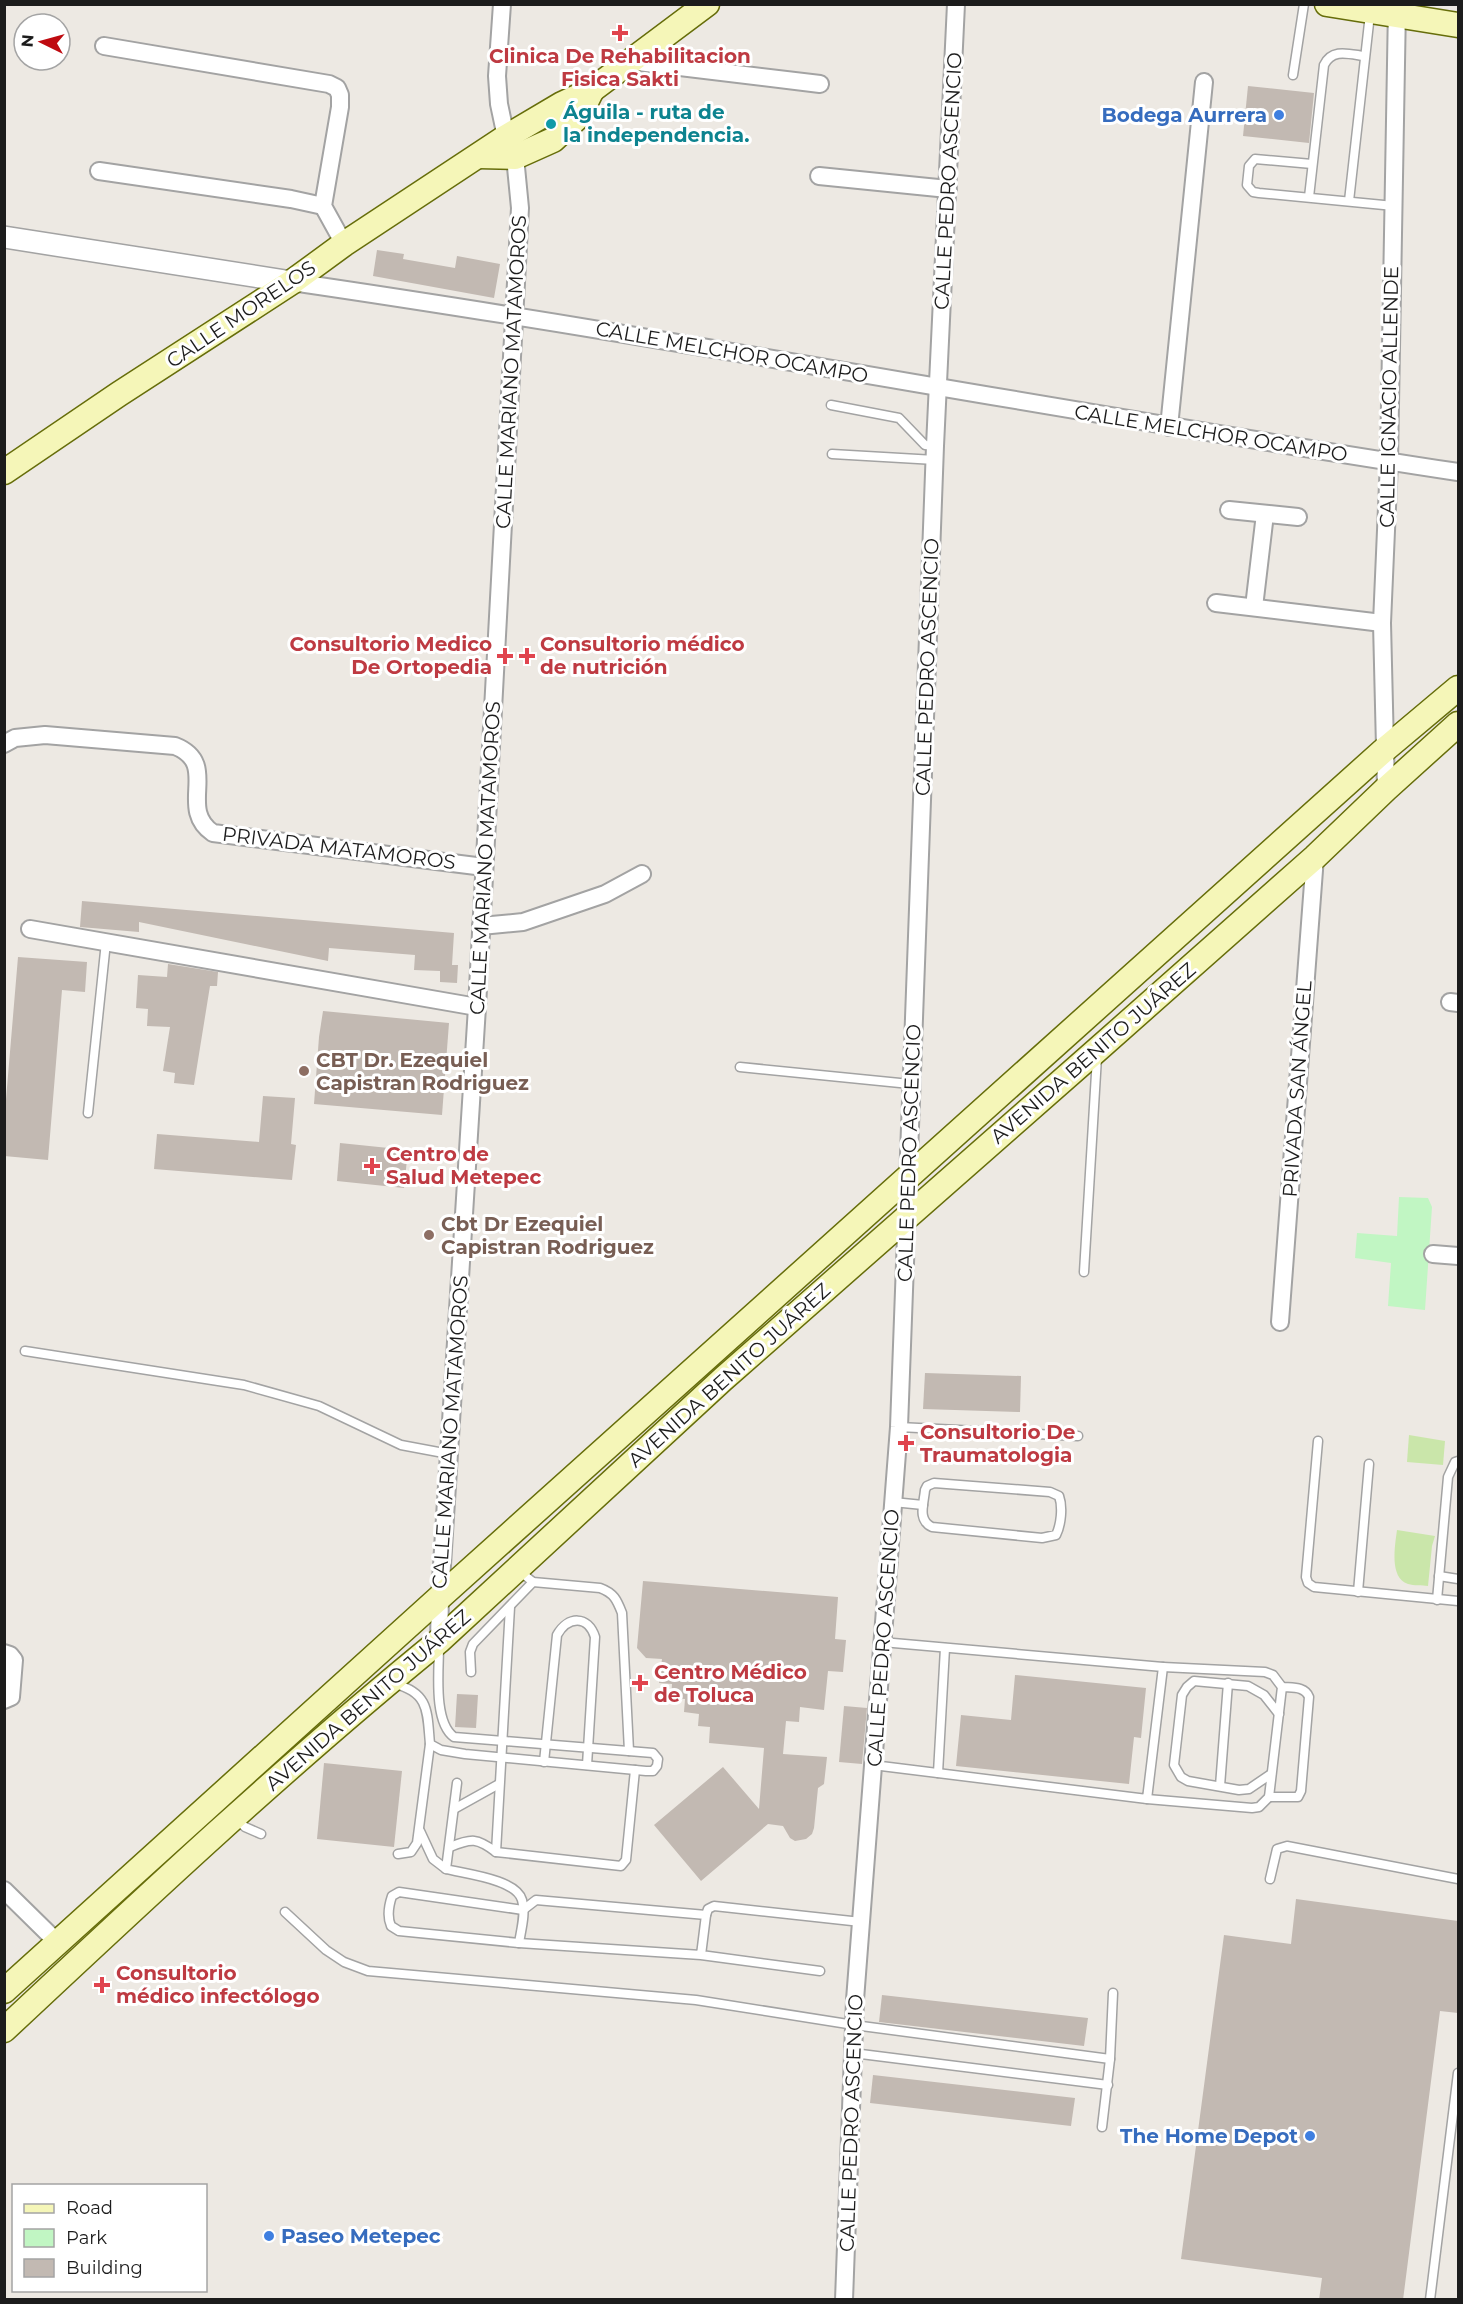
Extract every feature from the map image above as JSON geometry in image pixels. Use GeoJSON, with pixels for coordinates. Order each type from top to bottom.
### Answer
{"type":"FeatureCollection","features":[{"type":"Feature","properties":{"kind":"main road","name":"CALLE MORELOS"},"geometry":{"type":"LineString","coordinates":[[4,472],[479,156],[511,147],[553,140],[579,116],[592,90],[707,4]]}},
{"type":"Feature","properties":{"kind":"main road"},"geometry":{"type":"LineString","coordinates":[[1327,4],[1370,11],[1397,10],[1458,25]]}},
{"type":"Feature","properties":{"kind":"main road","name":"AVENIDA BENITO JUÁREZ"},"geometry":{"type":"LineString","coordinates":[[4,1991],[1383,751],[1458,688]]}},
{"type":"Feature","properties":{"kind":"main road","name":"AVENIDA BENITO JUÁREZ"},"geometry":{"type":"LineString","coordinates":[[4,2030],[234,1818],[389,1682],[525,1575],[723,1379],[1315,857],[1458,724]]}},
{"type":"Feature","properties":{"kind":"street","name":"CALLE MARIANO MATAMOROS"},"geometry":{"type":"LineString","coordinates":[[439,1641],[448,1454],[477,1007],[520,208],[511,147],[499,104],[497,76],[502,4]]}},
{"type":"Feature","properties":{"kind":"street","name":"CALLE PEDRO ASCENCIO"},"geometry":{"type":"LineString","coordinates":[[844,2300],[854,2025],[899,1428],[907,1216],[906,1180],[935,453],[956,4]]}},
{"type":"Feature","properties":{"kind":"street","name":"CALLE IGNACIO ALLENDE"},"geometry":{"type":"LineString","coordinates":[[1386,789],[1383,751],[1382,623],[1389,461],[1397,10]]}},
{"type":"Feature","properties":{"kind":"street"},"geometry":{"type":"LineString","coordinates":[[104,46],[329,84],[337,88],[340,95],[340,107],[323,206],[344,244]]}},
{"type":"Feature","properties":{"kind":"street"},"geometry":{"type":"LineString","coordinates":[[630,60],[820,84]]}},
{"type":"Feature","properties":{"kind":"street"},"geometry":{"type":"LineString","coordinates":[[1169,427],[1204,82]]}},
{"type":"Feature","properties":{"kind":"street"},"geometry":{"type":"LineString","coordinates":[[99,171],[291,199],[323,206]]}},
{"type":"Feature","properties":{"kind":"street"},"geometry":{"type":"LineString","coordinates":[[819,176],[948,189]]}},
{"type":"Feature","properties":{"kind":"street","name":"CALLE MELCHOR OCAMPO"},"geometry":{"type":"LineString","coordinates":[[4,237],[515,315],[1169,427],[1458,472]]}},
{"type":"Feature","properties":{"kind":"street"},"geometry":{"type":"LineString","coordinates":[[1229,510],[1298,517]]}},
{"type":"Feature","properties":{"kind":"street"},"geometry":{"type":"LineString","coordinates":[[1254,607],[1265,514]]}},
{"type":"Feature","properties":{"kind":"street"},"geometry":{"type":"LineString","coordinates":[[1216,603],[1382,623]]}},
{"type":"Feature","properties":{"kind":"street","name":"PRIVADA MATAMOROS"},"geometry":{"type":"LineString","coordinates":[[4,744],[15,738],[45,735],[175,746],[186,750],[194,758],[198,775],[198,818],[213,833],[484,867]]}},
{"type":"Feature","properties":{"kind":"street","name":"PRIVADA SAN ÁNGEL"},"geometry":{"type":"LineString","coordinates":[[1280,1322],[1315,857]]}},
{"type":"Feature","properties":{"kind":"street"},"geometry":{"type":"LineString","coordinates":[[481,926],[523,922],[605,894],[642,874]]}},
{"type":"Feature","properties":{"kind":"street"},"geometry":{"type":"LineString","coordinates":[[30,929],[477,1007]]}},
{"type":"Feature","properties":{"kind":"street"},"geometry":{"type":"LineString","coordinates":[[1433,1254],[1458,1256]]}},
{"type":"Feature","properties":{"kind":"street"},"geometry":{"type":"LineString","coordinates":[[4,1653],[10,1655],[14,1660],[11,1696],[4,1700]]}},
{"type":"Feature","properties":{"kind":"street"},"geometry":{"type":"LineString","coordinates":[[4,1890],[57,1942]]}},
{"type":"Feature","properties":{"kind":"lane"},"geometry":{"type":"LineString","coordinates":[[1293,75],[1304,4]]}},
{"type":"Feature","properties":{"kind":"lane"},"geometry":{"type":"LineString","coordinates":[[1349,201],[1370,11]]}},
{"type":"Feature","properties":{"kind":"lane"},"geometry":{"type":"LineString","coordinates":[[1310,197],[1324,65],[1334,54],[1364,56]]}},
{"type":"Feature","properties":{"kind":"lane"},"geometry":{"type":"LineString","coordinates":[[1312,164],[1255,159],[1249,166],[1247,185],[1253,192],[1259,193],[1394,206]]}},
{"type":"Feature","properties":{"kind":"lane"},"geometry":{"type":"LineString","coordinates":[[831,405],[899,418],[935,453]]}},
{"type":"Feature","properties":{"kind":"lane"},"geometry":{"type":"LineString","coordinates":[[832,454],[935,453]]}},
{"type":"Feature","properties":{"kind":"lane"},"geometry":{"type":"LineString","coordinates":[[88,1113],[106,942]]}},
{"type":"Feature","properties":{"kind":"lane"},"geometry":{"type":"LineString","coordinates":[[1084,1272],[1097,1050]]}},
{"type":"Feature","properties":{"kind":"lane"},"geometry":{"type":"LineString","coordinates":[[740,1066],[910,1084]]}},
{"type":"Feature","properties":{"kind":"lane"},"geometry":{"type":"LineString","coordinates":[[25,1351],[244,1386],[319,1406],[401,1445],[448,1454]]}},
{"type":"Feature","properties":{"kind":"lane"},"geometry":{"type":"LineString","coordinates":[[899,1428],[1078,1436]]}},
{"type":"Feature","properties":{"kind":"lane"},"geometry":{"type":"LineString","coordinates":[[1318,1442],[1306,1577],[1308,1583],[1314,1587],[1458,1602]]}},
{"type":"Feature","properties":{"kind":"lane"},"geometry":{"type":"LineString","coordinates":[[1437,1600],[1448,1477],[1451,1467],[1458,1461]]}},
{"type":"Feature","properties":{"kind":"lane"},"geometry":{"type":"LineString","coordinates":[[1358,1592],[1369,1464]]}},
{"type":"Feature","properties":{"kind":"lane"},"geometry":{"type":"LineString","coordinates":[[934,1483],[1050,1492],[1059,1496],[1061,1502],[1059,1529],[1056,1535],[1042,1538],[932,1527],[923,1521],[923,1505],[927,1486],[934,1483]]}},
{"type":"Feature","properties":{"kind":"lane"},"geometry":{"type":"LineString","coordinates":[[893,1502],[923,1505]]}},
{"type":"Feature","properties":{"kind":"lane"},"geometry":{"type":"LineString","coordinates":[[471,1672],[470,1652],[473,1644],[510,1607],[525,1575],[600,1588],[610,1592],[622,1613],[629,1751]]}},
{"type":"Feature","properties":{"kind":"lane"},"geometry":{"type":"LineString","coordinates":[[1439,1576],[1458,1579]]}},
{"type":"Feature","properties":{"kind":"lane"},"geometry":{"type":"LineString","coordinates":[[496,1852],[510,1607]]}},
{"type":"Feature","properties":{"kind":"lane"},"geometry":{"type":"LineString","coordinates":[[544,1762],[544,1744],[557,1635],[562,1626],[571,1621],[578,1621],[584,1622],[595,1637],[587,1766]]}},
{"type":"Feature","properties":{"kind":"lane"},"geometry":{"type":"LineString","coordinates":[[429,1744],[452,1752],[635,1770],[653,1771],[658,1759],[653,1753],[460,1739],[447,1732],[440,1709],[439,1641]]}},
{"type":"Feature","properties":{"kind":"lane"},"geometry":{"type":"LineString","coordinates":[[873,1765],[1147,1799],[1259,1807],[1269,1797],[1282,1687],[1273,1675],[1265,1672],[1163,1667],[882,1641]]}},
{"type":"Feature","properties":{"kind":"lane"},"geometry":{"type":"LineString","coordinates":[[938,1773],[945,1648]]}},
{"type":"Feature","properties":{"kind":"lane"},"geometry":{"type":"LineString","coordinates":[[1147,1799],[1163,1667]]}},
{"type":"Feature","properties":{"kind":"lane"},"geometry":{"type":"LineString","coordinates":[[1271,1774],[1249,1789],[1181,1778],[1174,1765],[1182,1695],[1186,1687],[1194,1681],[1228,1683],[1258,1690],[1279,1714]]}},
{"type":"Feature","properties":{"kind":"lane"},"geometry":{"type":"LineString","coordinates":[[389,1682],[408,1687],[422,1698],[427,1718],[429,1744],[417,1843],[411,1852],[398,1854]]}},
{"type":"Feature","properties":{"kind":"lane"},"geometry":{"type":"LineString","coordinates":[[1220,1786],[1228,1683]]}},
{"type":"Feature","properties":{"kind":"lane"},"geometry":{"type":"LineString","coordinates":[[1269,1797],[1298,1797],[1302,1791],[1309,1697],[1305,1690],[1300,1688],[1282,1687]]}},
{"type":"Feature","properties":{"kind":"lane"},"geometry":{"type":"LineString","coordinates":[[450,1847],[471,1840],[480,1841],[496,1852],[616,1867],[624,1864],[635,1770]]}},
{"type":"Feature","properties":{"kind":"lane"},"geometry":{"type":"LineString","coordinates":[[446,1869],[457,1783]]}},
{"type":"Feature","properties":{"kind":"lane"},"geometry":{"type":"LineString","coordinates":[[454,1809],[499,1784]]}},
{"type":"Feature","properties":{"kind":"lane"},"geometry":{"type":"LineString","coordinates":[[234,1818],[245,1827],[261,1834]]}},
{"type":"Feature","properties":{"kind":"lane"},"geometry":{"type":"LineString","coordinates":[[420,1831],[433,1859],[446,1869],[511,1886],[522,1898],[519,1943]]}},
{"type":"Feature","properties":{"kind":"lane"},"geometry":{"type":"LineString","coordinates":[[1270,1880],[1277,1849],[1287,1846],[1458,1879]]}},
{"type":"Feature","properties":{"kind":"lane"},"geometry":{"type":"LineString","coordinates":[[706,1915],[536,1900],[523,1910],[399,1892],[392,1896],[389,1921],[394,1930],[519,1943],[701,1955],[820,1971]]}},
{"type":"Feature","properties":{"kind":"lane"},"geometry":{"type":"LineString","coordinates":[[701,1955],[706,1915],[708,1910],[714,1906],[861,1922]]}},
{"type":"Feature","properties":{"kind":"lane"},"geometry":{"type":"LineString","coordinates":[[285,1912],[326,1950],[344,1962],[368,1971],[696,2000],[854,2025],[1110,2059]]}},
{"type":"Feature","properties":{"kind":"lane"},"geometry":{"type":"LineString","coordinates":[[1102,2127],[1108,2085],[1113,1994]]}},
{"type":"Feature","properties":{"kind":"lane"},"geometry":{"type":"LineString","coordinates":[[853,2053],[1108,2085]]}},
{"type":"Feature","properties":{"kind":"lane"},"geometry":{"type":"LineString","coordinates":[[1430,2300],[1456,2114],[1458,2073]]}},
{"type":"Feature","properties":{"kind":"green space"},"geometry":{"type":"Polygon","coordinates":[[[1399,1197],[1428,1198],[1432,1207],[1425,1310],[1388,1306],[1391,1263],[1355,1258],[1357,1233],[1397,1236],[1399,1197]]]}},
{"type":"Feature","properties":{"kind":"green space"},"geometry":{"type":"Polygon","coordinates":[[[1409,1435],[1445,1441],[1443,1465],[1407,1462],[1409,1435]]]}},
{"type":"Feature","properties":{"kind":"green space"},"geometry":{"type":"Polygon","coordinates":[[[1397,1530],[1435,1536],[1428,1586],[1408,1584],[1398,1575],[1395,1560],[1397,1530]]]}},
{"type":"Feature","properties":{"kind":"building","name":"Bodega Aurrera"},"geometry":{"type":"Polygon","coordinates":[[[1248,86],[1314,93],[1309,143],[1243,136],[1248,86]]]}},
{"type":"Feature","properties":{"kind":"building"},"geometry":{"type":"Polygon","coordinates":[[[377,250],[404,254],[403,259],[455,268],[457,256],[500,264],[494,298],[373,276],[377,250]]]}},
{"type":"Feature","properties":{"kind":"building"},"geometry":{"type":"Polygon","coordinates":[[[82,901],[454,933],[452,965],[458,965],[457,983],[440,982],[440,971],[414,970],[415,955],[329,948],[328,961],[139,922],[139,932],[80,927],[82,901]]]}},
{"type":"Feature","properties":{"kind":"building"},"geometry":{"type":"Polygon","coordinates":[[[18,957],[87,962],[85,992],[62,990],[48,1160],[4,1156],[4,1123],[18,957]]]}},
{"type":"Feature","properties":{"kind":"building"},"geometry":{"type":"Polygon","coordinates":[[[168,964],[218,972],[217,986],[210,986],[194,1085],[174,1083],[175,1073],[163,1071],[170,1027],[147,1026],[148,1009],[136,1008],[138,975],[167,977],[168,964]]]}},
{"type":"Feature","properties":{"kind":"building"},"geometry":{"type":"Polygon","coordinates":[[[323,1011],[449,1023],[442,1115],[314,1104],[323,1011]]]}},
{"type":"Feature","properties":{"kind":"building"},"geometry":{"type":"Polygon","coordinates":[[[263,1096],[295,1098],[291,1144],[296,1145],[292,1180],[154,1169],[157,1134],[259,1142],[263,1096]]]}},
{"type":"Feature","properties":{"kind":"building","name":"Centro de Salud Metepec"},"geometry":{"type":"Polygon","coordinates":[[[340,1143],[408,1150],[404,1188],[337,1181],[340,1143]]]}},
{"type":"Feature","properties":{"kind":"building"},"geometry":{"type":"Polygon","coordinates":[[[925,1373],[1021,1376],[1020,1412],[923,1409],[925,1373]]]}},
{"type":"Feature","properties":{"kind":"building"},"geometry":{"type":"Polygon","coordinates":[[[643,1581],[838,1597],[835,1639],[846,1640],[843,1672],[828,1671],[824,1710],[800,1707],[799,1722],[786,1721],[783,1754],[827,1757],[824,1784],[818,1788],[812,1834],[806,1839],[795,1841],[790,1838],[783,1826],[768,1824],[701,1881],[654,1825],[723,1767],[759,1809],[764,1748],[709,1743],[710,1727],[698,1726],[699,1714],[684,1712],[685,1699],[671,1698],[672,1684],[659,1683],[662,1659],[646,1658],[637,1648],[643,1581]]]}},
{"type":"Feature","properties":{"kind":"building"},"geometry":{"type":"Polygon","coordinates":[[[1015,1675],[1146,1688],[1141,1738],[1134,1737],[1129,1784],[956,1766],[961,1715],[1011,1720],[1015,1675]]]}},
{"type":"Feature","properties":{"kind":"building"},"geometry":{"type":"Polygon","coordinates":[[[457,1694],[478,1695],[476,1728],[455,1727],[457,1694]]]}},
{"type":"Feature","properties":{"kind":"building"},"geometry":{"type":"Polygon","coordinates":[[[844,1706],[867,1708],[862,1764],[839,1762],[844,1706]]]}},
{"type":"Feature","properties":{"kind":"building"},"geometry":{"type":"Polygon","coordinates":[[[324,1763],[402,1771],[394,1847],[317,1839],[324,1763]]]}},
{"type":"Feature","properties":{"kind":"building","name":"The Home Depot"},"geometry":{"type":"Polygon","coordinates":[[[1296,1899],[1458,1921],[1458,2013],[1440,2011],[1403,2300],[1319,2300],[1322,2278],[1181,2259],[1224,1935],[1291,1944],[1296,1899]]]}},
{"type":"Feature","properties":{"kind":"building"},"geometry":{"type":"Polygon","coordinates":[[[882,1995],[1088,2018],[1084,2046],[879,2022],[882,1995]]]}},
{"type":"Feature","properties":{"kind":"building"},"geometry":{"type":"Polygon","coordinates":[[[873,2075],[1075,2098],[1071,2126],[870,2103],[873,2075]]]}},
{"type":"Feature","properties":{"kind":"place","name":"Clinica De Rehabilitacion Fisica Sakti"},"geometry":{"type":"Point","coordinates":[620,33]}},
{"type":"Feature","properties":{"kind":"place","name":"Bodega Aurrera"},"geometry":{"type":"Point","coordinates":[1279,115]}},
{"type":"Feature","properties":{"kind":"place","name":"Águila - ruta de la independencia."},"geometry":{"type":"Point","coordinates":[551,124]}},
{"type":"Feature","properties":{"kind":"place","name":"Consultorio Medico De Ortopedia"},"geometry":{"type":"Point","coordinates":[505,656]}},
{"type":"Feature","properties":{"kind":"place","name":"Consultorio médico de nutrición"},"geometry":{"type":"Point","coordinates":[527,656]}},
{"type":"Feature","properties":{"kind":"place","name":"CBT Dr. Ezequiel Capistran Rodriguez"},"geometry":{"type":"Point","coordinates":[304,1071]}},
{"type":"Feature","properties":{"kind":"place","name":"Centro de Salud Metepec"},"geometry":{"type":"Point","coordinates":[372,1166]}},
{"type":"Feature","properties":{"kind":"place","name":"Cbt Dr Ezequiel Capistran Rodriguez"},"geometry":{"type":"Point","coordinates":[429,1235]}},
{"type":"Feature","properties":{"kind":"place","name":"Consultorio De Traumatologia"},"geometry":{"type":"Point","coordinates":[906,1443]}},
{"type":"Feature","properties":{"kind":"place","name":"Centro Médico de Toluca"},"geometry":{"type":"Point","coordinates":[640,1683]}},
{"type":"Feature","properties":{"kind":"place","name":"Consultorio médico infectólogo"},"geometry":{"type":"Point","coordinates":[102,1985]}},
{"type":"Feature","properties":{"kind":"place","name":"The Home Depot"},"geometry":{"type":"Point","coordinates":[1310,2136]}},
{"type":"Feature","properties":{"kind":"place","name":"Paseo Metepec"},"geometry":{"type":"Point","coordinates":[269,2236]}}]}
